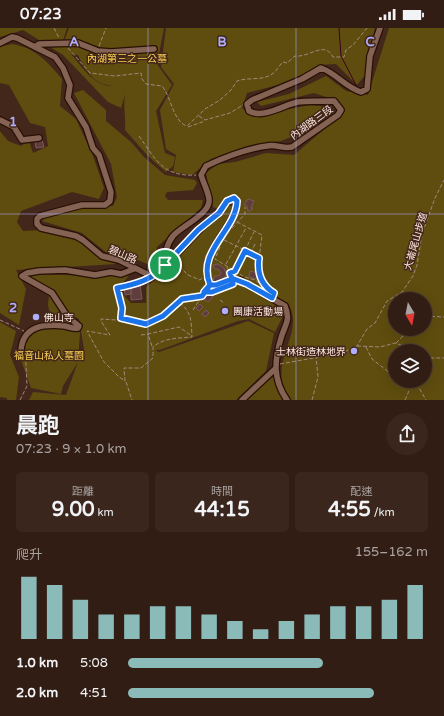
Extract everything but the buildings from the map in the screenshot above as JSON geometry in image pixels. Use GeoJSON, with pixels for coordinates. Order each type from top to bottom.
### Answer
{"type":"FeatureCollection","features":[{"type":"Feature","properties":{"kind":"street"},"geometry":{"type":"LineString","coordinates":[[247,104],[252,100],[302,79],[321,68],[330,71],[350,88],[360,92],[367,89],[370,56],[380,28]]}},
{"type":"Feature","properties":{"kind":"street","name":"碧山路"},"geometry":{"type":"LineString","coordinates":[[0,43],[12,37],[55,57],[70,85],[68,98],[86,127],[111,192],[110,201],[105,205],[82,205],[40,216],[37,219],[38,224],[41,228],[68,234],[83,240],[102,256],[119,260],[134,269],[151,276]]}},
{"type":"Feature","properties":{"kind":"street"},"geometry":{"type":"LineString","coordinates":[[35,47],[39,44],[78,43],[98,51],[111,52],[154,49]]}},
{"type":"Feature","properties":{"kind":"street","name":"內湖路三段"},"geometry":{"type":"LineString","coordinates":[[201,175],[206,166],[247,151],[270,145],[284,149],[292,147],[338,115],[340,110],[334,101],[298,102],[270,111],[254,114],[249,111],[247,104]]}},
{"type":"Feature","properties":{"kind":"street"},"geometry":{"type":"LineString","coordinates":[[0,120],[14,127],[22,140],[39,138]]}},
{"type":"Feature","properties":{"kind":"street"},"geometry":{"type":"LineString","coordinates":[[165,265],[166,249],[174,235],[199,216],[208,205],[209,199],[201,175]]}},
{"type":"Feature","properties":{"kind":"street"},"geometry":{"type":"LineString","coordinates":[[151,276],[157,274],[198,230],[219,213],[227,201],[234,198],[237,201],[233,216],[210,253],[208,264],[209,283],[216,285],[232,279],[240,280],[285,306],[288,320],[281,338],[275,367],[281,391],[287,400]]}},
{"type":"Feature","properties":{"kind":"street"},"geometry":{"type":"LineString","coordinates":[[21,350],[21,341],[27,333],[40,326],[67,326],[73,329],[78,328],[79,326],[67,316],[52,293],[22,276],[27,273],[65,270],[95,275],[110,272],[122,274],[134,269]]}},
{"type":"Feature","properties":{"kind":"street"},"geometry":{"type":"LineString","coordinates":[[242,400],[275,367]]}},
{"type":"Feature","properties":{"kind":"path"},"geometry":{"type":"LineString","coordinates":[[54,28],[62,43]]}},
{"type":"Feature","properties":{"kind":"path"},"geometry":{"type":"LineString","coordinates":[[98,51],[106,28]]}},
{"type":"Feature","properties":{"kind":"path"},"geometry":{"type":"LineString","coordinates":[[187,126],[205,108],[220,100],[231,90],[237,81],[272,75],[280,64],[283,62],[287,63],[295,56],[324,49],[333,57],[344,57],[346,50],[353,45],[367,28]]}},
{"type":"Feature","properties":{"kind":"path"},"geometry":{"type":"LineString","coordinates":[[72,53],[90,73],[115,76],[141,73],[142,79],[146,84],[162,86],[172,108],[184,125],[189,127],[205,120],[230,113],[241,105],[247,104]]}},
{"type":"Feature","properties":{"kind":"path"},"geometry":{"type":"LineString","coordinates":[[199,115],[205,120]]}},
{"type":"Feature","properties":{"kind":"path"},"geometry":{"type":"LineString","coordinates":[[140,136],[155,160],[168,171],[185,176],[201,175]]}},
{"type":"Feature","properties":{"kind":"path","name":"大崙尾山步道"},"geometry":{"type":"LineString","coordinates":[[357,346],[368,329],[376,322],[387,301],[402,292],[412,276],[417,265],[422,234],[435,198],[444,180]]}},
{"type":"Feature","properties":{"kind":"path"},"geometry":{"type":"LineString","coordinates":[[228,232],[244,214],[245,207]]}},
{"type":"Feature","properties":{"kind":"path"},"geometry":{"type":"LineString","coordinates":[[237,222],[262,235],[258,268],[265,287]]}},
{"type":"Feature","properties":{"kind":"path"},"geometry":{"type":"LineString","coordinates":[[226,265],[246,228]]}},
{"type":"Feature","properties":{"kind":"path"},"geometry":{"type":"LineString","coordinates":[[230,273],[235,271],[254,232]]}},
{"type":"Feature","properties":{"kind":"path"},"geometry":{"type":"LineString","coordinates":[[226,236],[223,240],[259,258]]}},
{"type":"Feature","properties":{"kind":"path"},"geometry":{"type":"LineString","coordinates":[[251,254],[255,244]]}},
{"type":"Feature","properties":{"kind":"path"},"geometry":{"type":"LineString","coordinates":[[221,246],[215,259],[274,293],[272,298]]}},
{"type":"Feature","properties":{"kind":"path"},"geometry":{"type":"LineString","coordinates":[[174,261],[188,275],[200,280],[204,276],[206,283],[209,283],[193,310]]}},
{"type":"Feature","properties":{"kind":"path"},"geometry":{"type":"LineString","coordinates":[[204,292],[212,292],[233,284],[226,265]]}},
{"type":"Feature","properties":{"kind":"path"},"geometry":{"type":"LineString","coordinates":[[121,318],[122,308],[117,288],[135,284],[151,276]]}},
{"type":"Feature","properties":{"kind":"path"},"geometry":{"type":"LineString","coordinates":[[125,381],[104,362],[88,331],[110,335],[102,324],[102,319],[116,320],[121,318],[146,324],[163,316],[182,299],[202,296]]}},
{"type":"Feature","properties":{"kind":"path"},"geometry":{"type":"LineString","coordinates":[[200,298],[203,301]]}},
{"type":"Feature","properties":{"kind":"path"},"geometry":{"type":"LineString","coordinates":[[220,300],[224,303]]}},
{"type":"Feature","properties":{"kind":"path"},"geometry":{"type":"LineString","coordinates":[[179,302],[188,309],[191,314],[192,337]]}},
{"type":"Feature","properties":{"kind":"path"},"geometry":{"type":"LineString","coordinates":[[432,316],[444,317]]}},
{"type":"Feature","properties":{"kind":"path"},"geometry":{"type":"LineString","coordinates":[[0,320],[27,333]]}},
{"type":"Feature","properties":{"kind":"path"},"geometry":{"type":"LineString","coordinates":[[142,335],[179,327],[192,337]]}},
{"type":"Feature","properties":{"kind":"path"},"geometry":{"type":"LineString","coordinates":[[132,400],[125,381],[124,368],[141,368],[153,358],[153,347],[148,334]]}},
{"type":"Feature","properties":{"kind":"path"},"geometry":{"type":"LineString","coordinates":[[275,367],[316,357],[342,353],[357,346],[380,346],[395,343],[402,336]]}},
{"type":"Feature","properties":{"kind":"path"},"geometry":{"type":"LineString","coordinates":[[153,347],[171,339],[192,337]]}},
{"type":"Feature","properties":{"kind":"path"},"geometry":{"type":"LineString","coordinates":[[365,347],[372,359],[388,372]]}},
{"type":"Feature","properties":{"kind":"path"},"geometry":{"type":"LineString","coordinates":[[20,400],[27,386],[26,363],[21,350]]}},
{"type":"Feature","properties":{"kind":"path"},"geometry":{"type":"LineString","coordinates":[[312,400],[318,377],[316,357]]}},
{"type":"Feature","properties":{"kind":"path"},"geometry":{"type":"LineString","coordinates":[[432,358],[444,358]]}},
{"type":"Feature","properties":{"kind":"path"},"geometry":{"type":"LineString","coordinates":[[405,400],[410,388]]}},
{"type":"Feature","properties":{"kind":"path"},"geometry":{"type":"LineString","coordinates":[[419,388],[426,400]]}},
{"type":"Feature","properties":{"kind":"green space","name":"內湖第三之一公墓"},"geometry":{"type":"Polygon","coordinates":[[[0,28],[67,28],[62,44],[64,46],[63,44],[69,28],[164,28],[157,64],[172,85],[156,111],[165,153],[175,157],[173,166],[166,172],[147,155],[125,130],[125,94],[121,108],[108,102],[63,55],[23,30],[0,37],[0,28]],[[71,54],[84,70],[94,79],[85,68],[78,55],[71,54]]]}},
{"type":"Feature","properties":{"kind":"green space"},"geometry":{"type":"Polygon","coordinates":[[[166,28],[375,28],[365,75],[357,85],[336,64],[319,65],[296,80],[247,93],[242,108],[252,116],[310,105],[321,106],[325,116],[299,134],[281,141],[251,145],[211,159],[192,175],[173,172],[176,155],[166,149],[160,110],[174,84],[161,67],[166,28]]]}},
{"type":"Feature","properties":{"kind":"green space"},"geometry":{"type":"Polygon","coordinates":[[[389,28],[444,28],[444,400],[290,400],[283,387],[281,374],[283,361],[293,326],[292,315],[288,303],[280,299],[275,305],[285,312],[275,332],[249,319],[238,321],[160,350],[155,350],[159,352],[248,321],[274,333],[266,371],[236,400],[29,400],[33,392],[66,395],[84,349],[79,319],[73,316],[65,325],[51,319],[48,305],[49,295],[28,274],[98,276],[130,274],[118,289],[131,303],[146,303],[146,287],[162,275],[229,205],[233,207],[233,212],[209,248],[204,262],[239,209],[240,202],[229,195],[218,209],[213,207],[206,173],[218,164],[235,162],[266,153],[294,155],[342,114],[338,101],[314,93],[261,106],[257,102],[289,94],[326,76],[346,91],[368,95],[389,28]]]}},
{"type":"Feature","properties":{"kind":"green space"},"geometry":{"type":"Polygon","coordinates":[[[12,44],[27,48],[40,56],[62,79],[60,106],[76,119],[93,156],[104,188],[99,199],[72,192],[21,211],[17,222],[23,231],[44,230],[84,242],[101,258],[117,264],[16,270],[26,289],[19,325],[0,313],[0,131],[8,141],[21,146],[29,141],[33,153],[48,146],[45,127],[30,123],[9,85],[0,83],[0,47],[12,44]]]}},
{"type":"Feature","properties":{"kind":"green space"},"geometry":{"type":"Polygon","coordinates":[[[83,90],[106,110],[106,121],[131,142],[144,157],[165,175],[195,180],[197,183],[193,190],[167,192],[165,196],[168,200],[203,200],[201,208],[157,247],[154,267],[122,253],[107,253],[82,233],[42,221],[48,216],[65,210],[85,207],[113,206],[117,197],[111,164],[74,93],[83,90]]]}},
{"type":"Feature","properties":{"kind":"green space"},"geometry":{"type":"Polygon","coordinates":[[[0,322],[16,331],[10,355],[19,377],[16,400],[7,400],[7,398],[0,397],[0,322]]]}},
{"type":"Feature","properties":{"kind":"green space","name":"福音山私人墓園"},"geometry":{"type":"Polygon","coordinates":[[[51,326],[80,332],[78,362],[63,386],[61,394],[31,388],[21,360],[21,340],[27,333],[51,326]]]}},
{"type":"Feature","properties":{"kind":"green space"},"geometry":{"type":"Polygon","coordinates":[[[270,376],[274,378],[284,400],[247,400],[270,376]]]}},
{"type":"Feature","properties":{"kind":"waterway"},"geometry":{"type":"LineString","coordinates":[[339,28],[341,56],[357,87]]}},
{"type":"Feature","properties":{"kind":"waterway"},"geometry":{"type":"LineString","coordinates":[[0,116],[3,119]]}},
{"type":"Feature","properties":{"kind":"place","name":"團康活動場"},"geometry":{"type":"Point","coordinates":[225,311]}},
{"type":"Feature","properties":{"kind":"place","name":"佛山寺"},"geometry":{"type":"Point","coordinates":[36,317]}},
{"type":"Feature","properties":{"kind":"place","name":"士林街造林地界"},"geometry":{"type":"Point","coordinates":[354,351]}},
{"type":"Feature","properties":{"kind":"route"},"geometry":{"type":"LineString","coordinates":[[165,265],[157,274],[135,282],[135,284],[123,285],[117,288],[122,308],[121,318],[146,324],[163,316],[182,299],[202,296],[204,292],[210,285],[216,285],[232,279],[230,273],[235,271],[245,251],[259,258],[258,268],[265,287],[274,293],[272,298],[240,280],[234,279],[232,279],[233,284],[212,292],[204,292],[208,286],[210,285],[208,282],[208,264],[210,253],[233,216],[237,206],[237,201],[234,198],[227,201],[219,213],[198,230],[165,265]]}}]}
